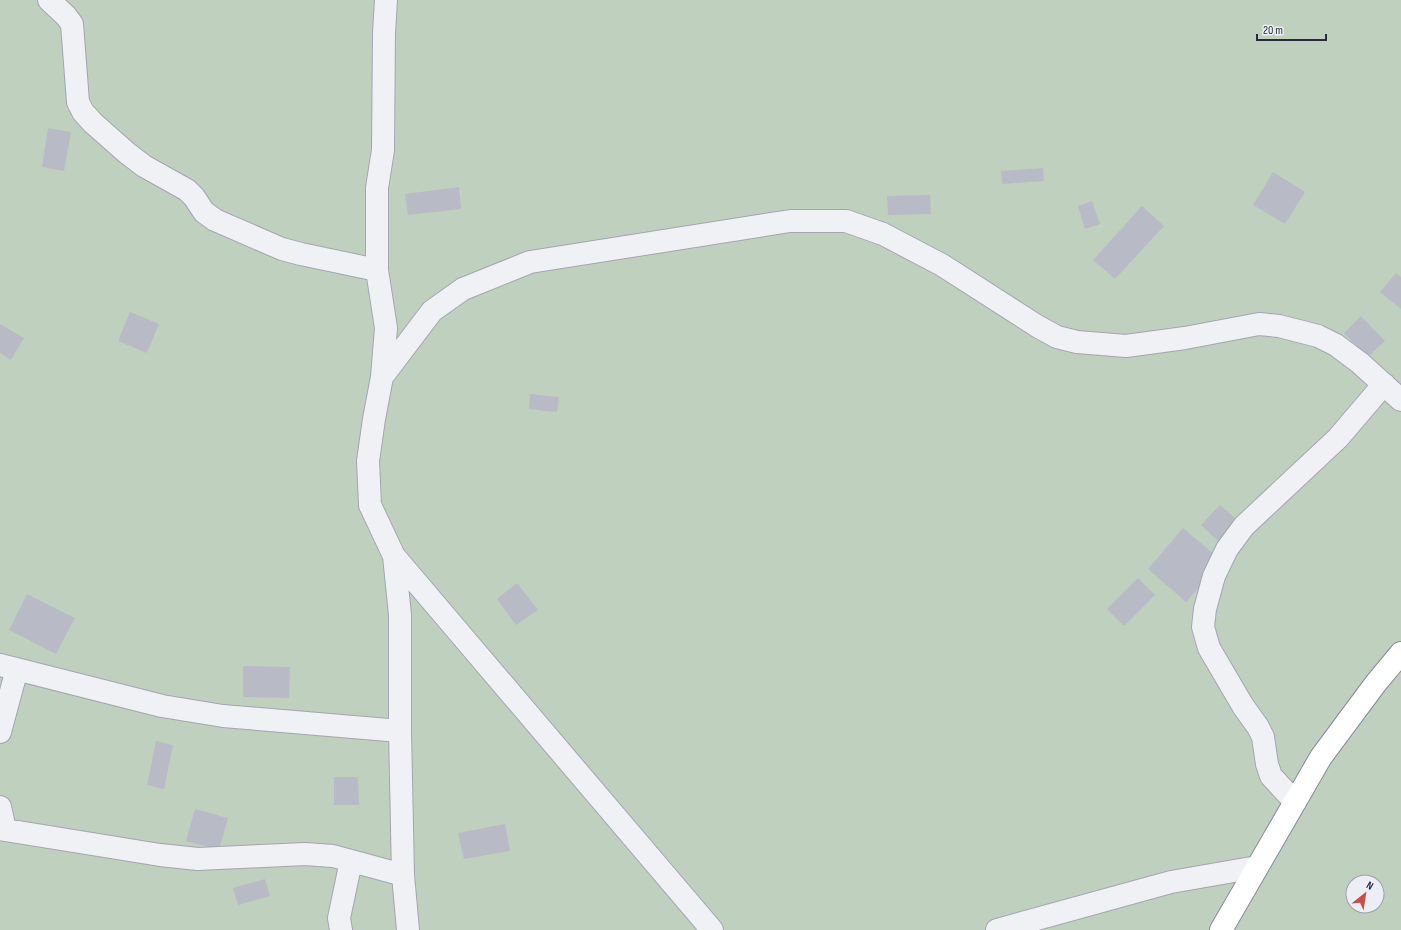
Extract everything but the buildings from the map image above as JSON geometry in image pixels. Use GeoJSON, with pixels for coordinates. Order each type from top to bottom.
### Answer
{"type":"FeatureCollection","features":[{"type":"Feature","properties":{"kind":"highway"},"geometry":{"type":"LineString","coordinates":[[1221,930],[1321,757],[1376,683],[1401,653]]}},
{"type":"Feature","properties":{"kind":"street"},"geometry":{"type":"LineString","coordinates":[[49,0],[66,16],[72,24],[78,102],[83,112],[93,123],[127,153],[144,166],[187,190],[194,196],[204,212],[215,220],[282,249],[377,270]]}},
{"type":"Feature","properties":{"kind":"street"},"geometry":{"type":"LineString","coordinates":[[386,0],[384,33],[383,150],[377,188],[377,270],[386,328],[382,377],[368,461],[370,505],[394,556],[712,930]]}},
{"type":"Feature","properties":{"kind":"street"},"geometry":{"type":"LineString","coordinates":[[382,377],[432,311],[464,289],[530,262],[790,221],[846,221],[883,234],[942,265],[1037,326],[1057,337],[1077,342],[1126,346],[1185,338],[1259,324],[1279,326],[1318,336],[1336,345],[1360,363],[1401,400]]}},
{"type":"Feature","properties":{"kind":"street"},"geometry":{"type":"LineString","coordinates":[[1295,802],[1271,776],[1267,764],[1263,737],[1209,648],[1203,627],[1205,609],[1214,576],[1227,549],[1244,526],[1338,438],[1384,384]]}},
{"type":"Feature","properties":{"kind":"street"},"geometry":{"type":"LineString","coordinates":[[394,556],[400,615],[400,731],[403,875],[408,930]]}},
{"type":"Feature","properties":{"kind":"street"},"geometry":{"type":"LineString","coordinates":[[0,732],[9,667],[162,706],[223,716],[400,731]]}},
{"type":"Feature","properties":{"kind":"street"},"geometry":{"type":"LineString","coordinates":[[0,807],[2,829],[160,855],[198,859],[305,854],[334,856],[403,875]]}},
{"type":"Feature","properties":{"kind":"street"},"geometry":{"type":"LineString","coordinates":[[341,930],[339,918],[351,861]]}},
{"type":"Feature","properties":{"kind":"street"},"geometry":{"type":"LineString","coordinates":[[997,930],[1171,882],[1257,867]]}},
{"type":"Feature","properties":{"kind":"green space"},"geometry":{"type":"Polygon","coordinates":[[[0,0],[1401,0],[1401,930],[0,930],[0,0]]]}}]}
